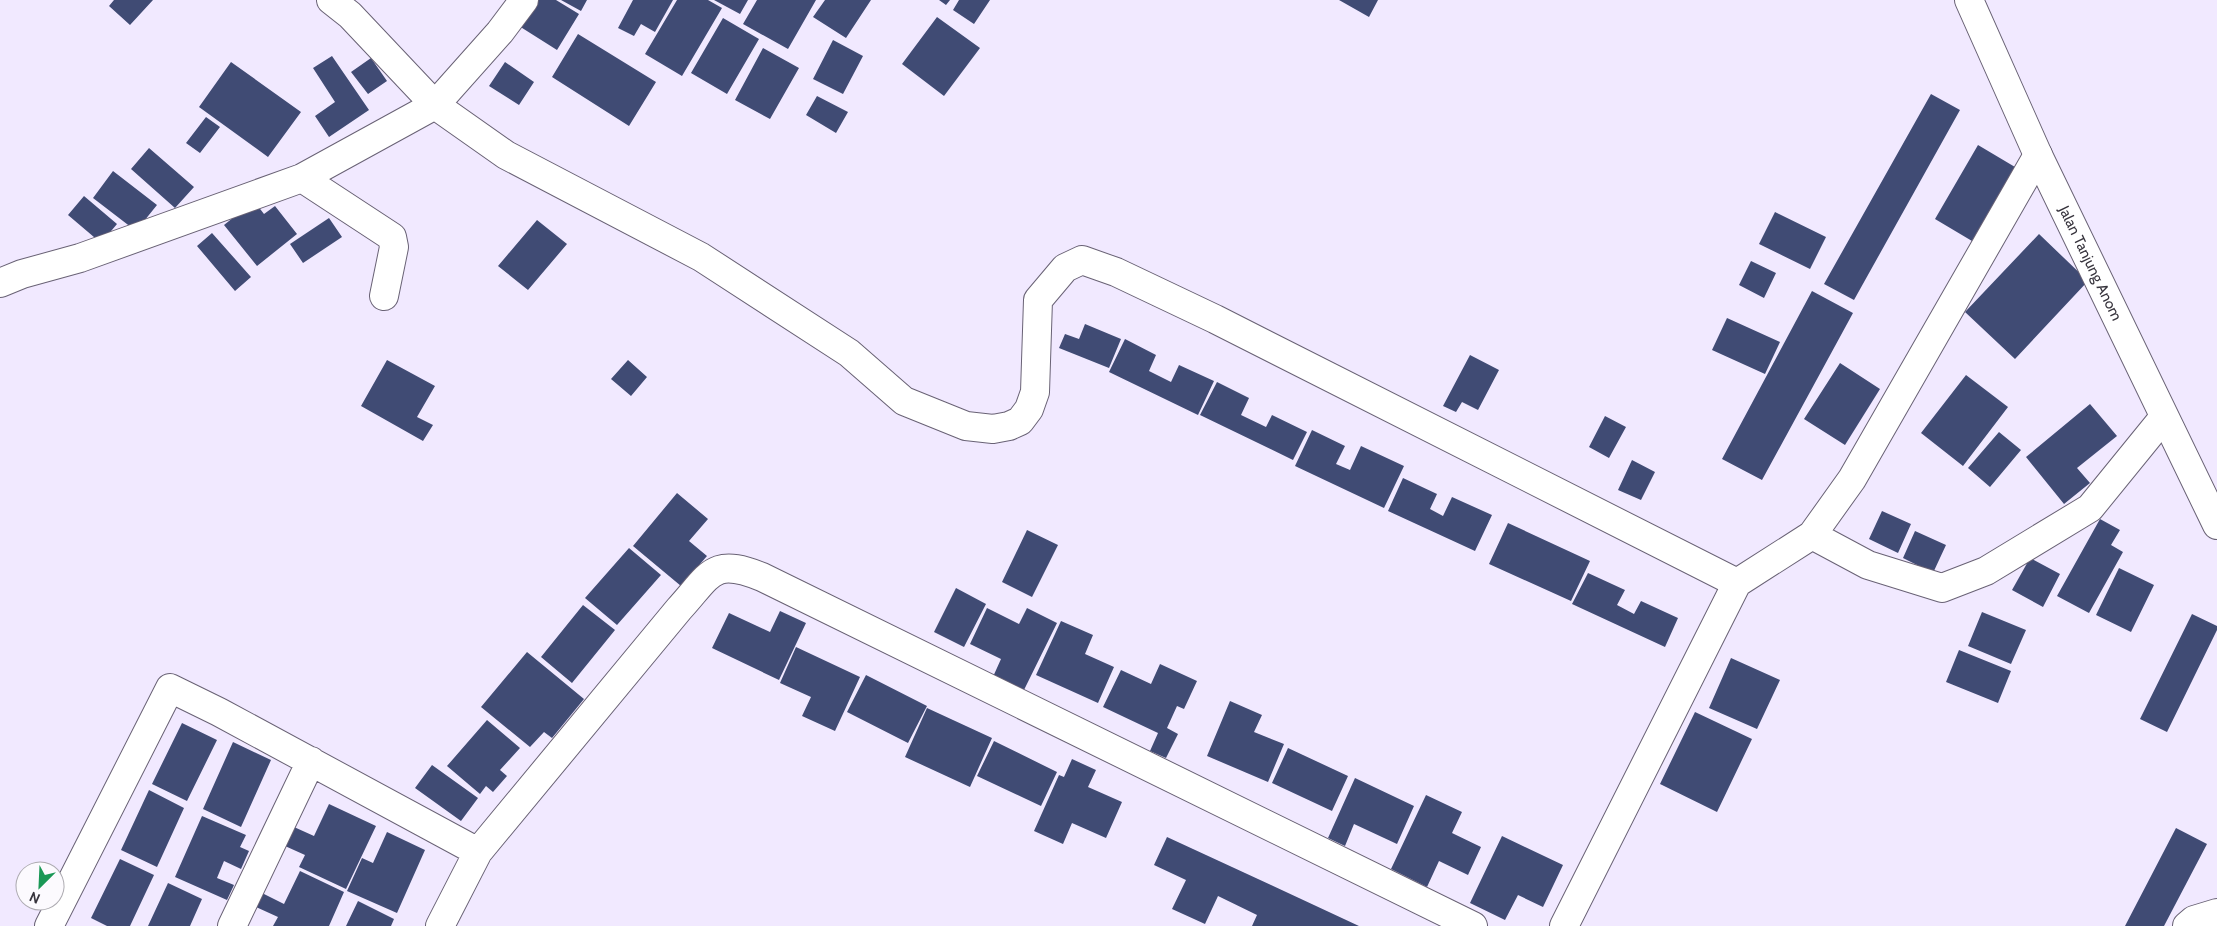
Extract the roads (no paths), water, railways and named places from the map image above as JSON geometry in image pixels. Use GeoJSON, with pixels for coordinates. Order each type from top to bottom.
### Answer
{"type":"FeatureCollection","features":[{"type":"Feature","properties":{"kind":"street"},"geometry":{"type":"LineString","coordinates":[[331,0],[350,15],[435,106],[506,155],[701,256],[849,354],[904,402],[966,426],[992,429],[1009,426],[1020,421],[1028,409],[1034,392],[1038,300],[1065,268],[1082,260],[1116,272],[1215,319],[1736,583]]}},
{"type":"Feature","properties":{"kind":"street"},"geometry":{"type":"LineString","coordinates":[[0,283],[22,274],[80,258],[302,178],[435,106],[500,32],[524,0]]}},
{"type":"Feature","properties":{"kind":"street","name":"Jalan Tanjung Anom"},"geometry":{"type":"LineString","coordinates":[[1969,0],[2038,155],[2217,525]]}},
{"type":"Feature","properties":{"kind":"street"},"geometry":{"type":"LineString","coordinates":[[1564,926],[1736,583],[1812,535],[1852,479],[2038,155]]}},
{"type":"Feature","properties":{"kind":"street"},"geometry":{"type":"LineString","coordinates":[[302,178],[392,237],[394,247],[384,296]]}},
{"type":"Feature","properties":{"kind":"street"},"geometry":{"type":"LineString","coordinates":[[1812,535],[1868,566],[1942,588],[1986,570],[2090,508],[2164,417]]}},
{"type":"Feature","properties":{"kind":"street"},"geometry":{"type":"LineString","coordinates":[[440,926],[478,852],[679,609],[714,570],[727,567],[745,570],[762,577],[1473,926]]}},
{"type":"Feature","properties":{"kind":"street"},"geometry":{"type":"LineString","coordinates":[[49,926],[170,688],[478,852]]}},
{"type":"Feature","properties":{"kind":"street"},"geometry":{"type":"LineString","coordinates":[[232,926],[311,762]]}},
{"type":"Feature","properties":{"kind":"street"},"geometry":{"type":"LineString","coordinates":[[2188,926],[2194,920],[2217,913]]}}]}
